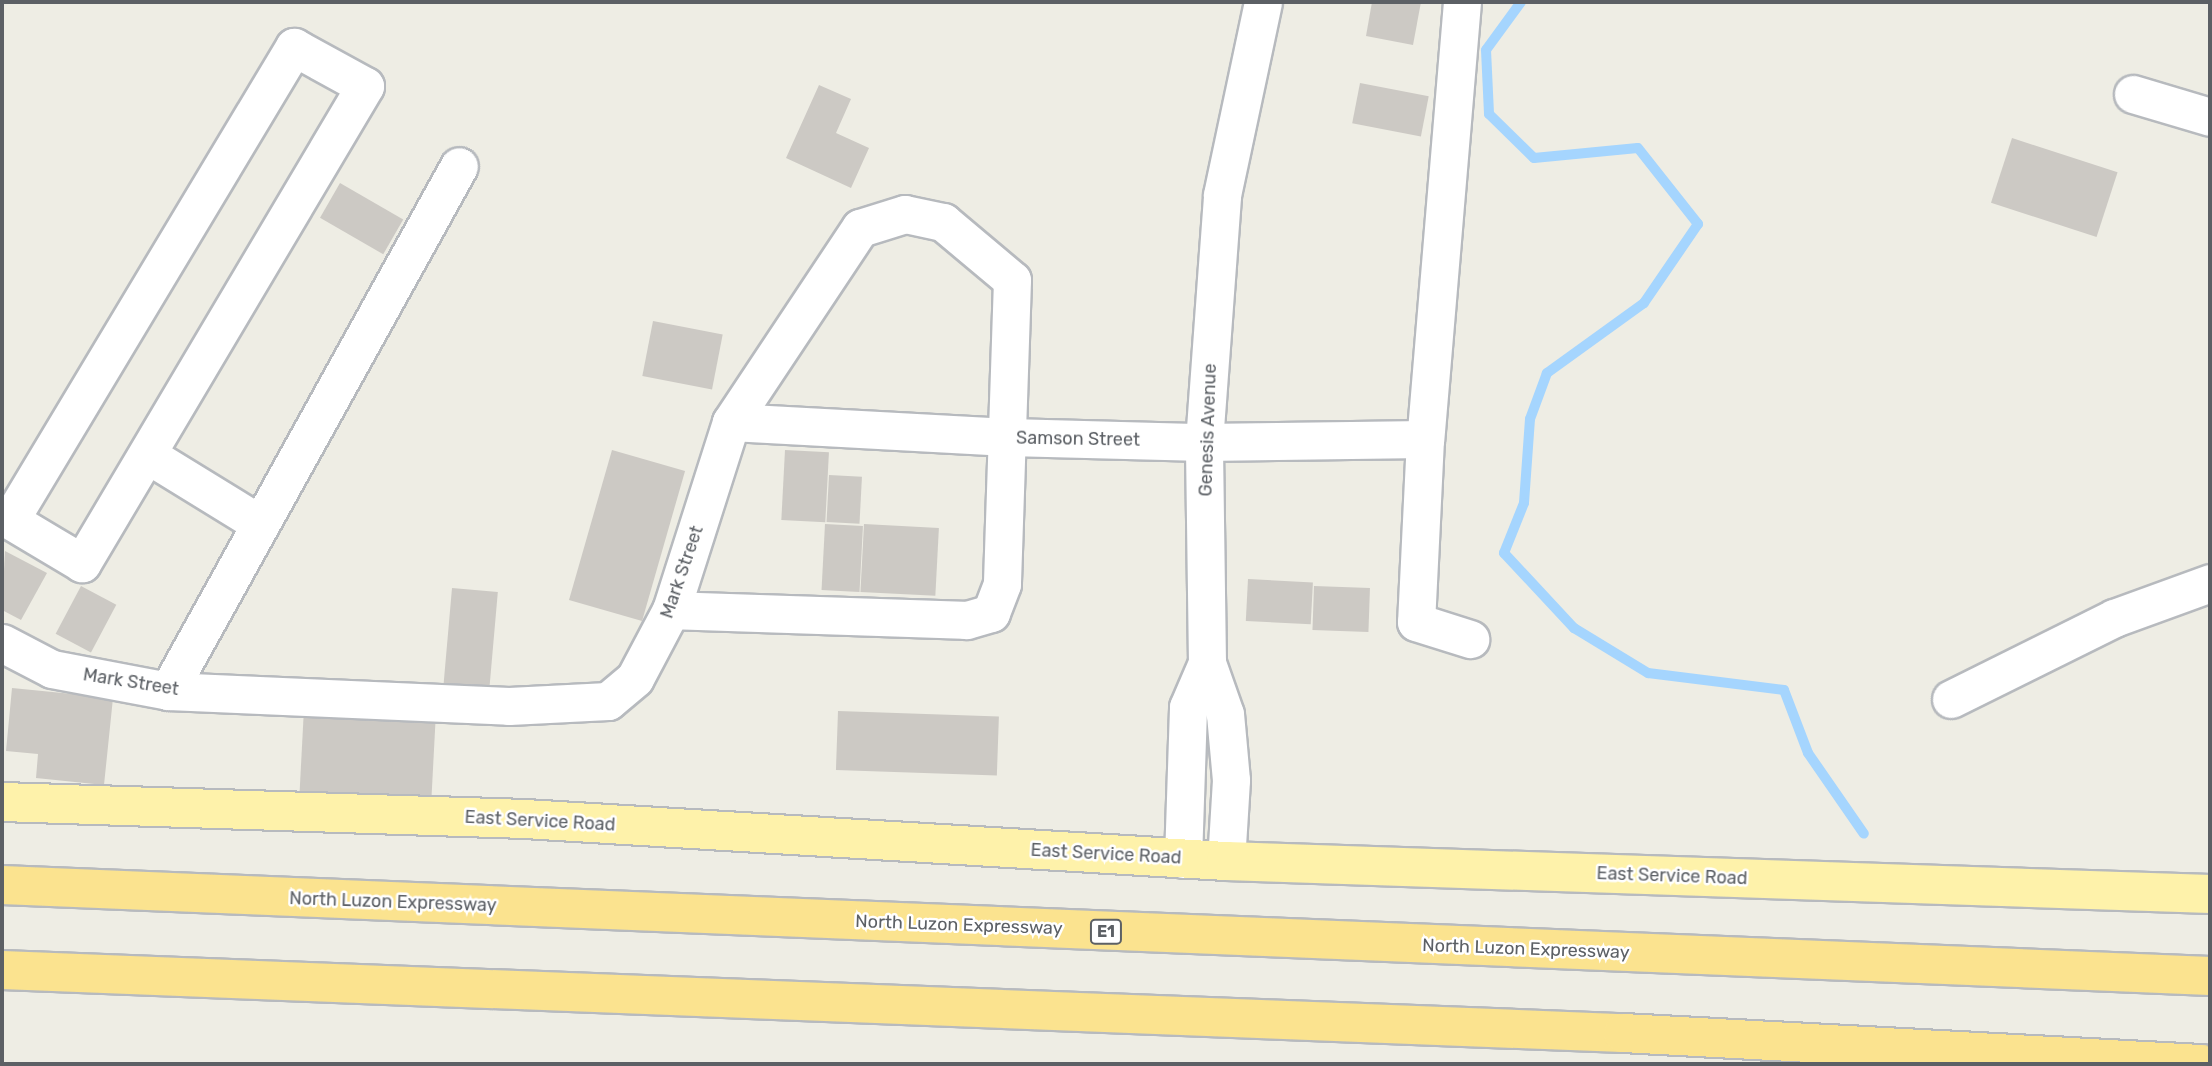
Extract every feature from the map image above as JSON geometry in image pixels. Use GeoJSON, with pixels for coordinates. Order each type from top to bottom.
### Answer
{"type":"FeatureCollection","features":[{"type":"Feature","properties":{"kind":"highway","name":"North Luzon Expressway"},"geometry":{"type":"LineString","coordinates":[[2,885],[2210,976]]}},
{"type":"Feature","properties":{"kind":"highway"},"geometry":{"type":"LineString","coordinates":[[2,970],[1595,1032],[2201,1064]]}},
{"type":"Feature","properties":{"kind":"main road","name":"East Service Road"},"geometry":{"type":"LineString","coordinates":[[2,802],[526,819],[1226,861],[2210,894]]}},
{"type":"Feature","properties":{"kind":"street","name":"Genesis Avenue"},"geometry":{"type":"LineString","coordinates":[[1183,859],[1188,707],[1207,663],[1204,442],[1222,195],[1263,2]]}},
{"type":"Feature","properties":{"kind":"street"},"geometry":{"type":"LineString","coordinates":[[1462,2],[1425,439],[1416,622],[1470,639]]}},
{"type":"Feature","properties":{"kind":"street"},"geometry":{"type":"LineString","coordinates":[[295,47],[365,86],[148,455],[82,563],[10,520],[295,47]]}},
{"type":"Feature","properties":{"kind":"street"},"geometry":{"type":"LineString","coordinates":[[2133,94],[2210,117]]}},
{"type":"Feature","properties":{"kind":"street"},"geometry":{"type":"LineString","coordinates":[[168,691],[460,166]]}},
{"type":"Feature","properties":{"kind":"street","name":"Mark Street"},"geometry":{"type":"LineString","coordinates":[[2,643],[52,669],[168,691],[509,706],[608,701],[635,677],[671,610],[731,422],[860,228],[905,214],[943,222],[1012,280],[1008,437]]}},
{"type":"Feature","properties":{"kind":"street","name":"Samson Street"},"geometry":{"type":"LineString","coordinates":[[731,422],[1008,437],[1204,442],[1425,439]]}},
{"type":"Feature","properties":{"kind":"street"},"geometry":{"type":"LineString","coordinates":[[671,610],[966,620],[991,613],[1002,584],[1008,437]]}},
{"type":"Feature","properties":{"kind":"street"},"geometry":{"type":"LineString","coordinates":[[148,455],[260,524]]}},
{"type":"Feature","properties":{"kind":"street"},"geometry":{"type":"LineString","coordinates":[[1951,699],[2114,618],[2210,583]]}},
{"type":"Feature","properties":{"kind":"street"},"geometry":{"type":"LineString","coordinates":[[1207,663],[1225,714],[1231,780],[1226,861]]}},
{"type":"Feature","properties":{"kind":"building"},"geometry":{"type":"Polygon","coordinates":[[[1372,2],[1421,2],[1413,45],[1366,36],[1372,2]]]}},
{"type":"Feature","properties":{"kind":"building"},"geometry":{"type":"Polygon","coordinates":[[[1360,83],[1429,96],[1421,137],[1352,123],[1360,83]]]}},
{"type":"Feature","properties":{"kind":"building"},"geometry":{"type":"Polygon","coordinates":[[[819,85],[851,99],[836,133],[869,148],[851,188],[786,158],[819,85]]]}},
{"type":"Feature","properties":{"kind":"building"},"geometry":{"type":"Polygon","coordinates":[[[2012,138],[2118,172],[2097,237],[1991,203],[2012,138]]]}},
{"type":"Feature","properties":{"kind":"building"},"geometry":{"type":"Polygon","coordinates":[[[340,183],[403,219],[383,254],[320,218],[340,183]]]}},
{"type":"Feature","properties":{"kind":"building"},"geometry":{"type":"Polygon","coordinates":[[[653,321],[723,335],[712,390],[642,376],[653,321]]]}},
{"type":"Feature","properties":{"kind":"building"},"geometry":{"type":"Polygon","coordinates":[[[612,450],[685,471],[642,621],[569,600],[612,450]]]}},
{"type":"Feature","properties":{"kind":"building"},"geometry":{"type":"Polygon","coordinates":[[[785,450],[829,452],[825,522],[781,520],[785,450]]]}},
{"type":"Feature","properties":{"kind":"building"},"geometry":{"type":"Polygon","coordinates":[[[829,475],[862,477],[859,524],[827,522],[829,475]]]}},
{"type":"Feature","properties":{"kind":"building"},"geometry":{"type":"Polygon","coordinates":[[[825,524],[863,526],[859,592],[822,590],[825,524]]]}},
{"type":"Feature","properties":{"kind":"building"},"geometry":{"type":"Polygon","coordinates":[[[864,524],[939,528],[935,596],[860,592],[864,524]]]}},
{"type":"Feature","properties":{"kind":"building"},"geometry":{"type":"Polygon","coordinates":[[[5,551],[47,573],[21,620],[2,610],[5,551]]]}},
{"type":"Feature","properties":{"kind":"building"},"geometry":{"type":"Polygon","coordinates":[[[1248,579],[1313,582],[1311,624],[1246,621],[1248,579]]]}},
{"type":"Feature","properties":{"kind":"building"},"geometry":{"type":"Polygon","coordinates":[[[81,586],[116,605],[91,652],[56,634],[81,586]]]}},
{"type":"Feature","properties":{"kind":"building"},"geometry":{"type":"Polygon","coordinates":[[[1314,586],[1370,588],[1368,632],[1312,630],[1314,586]]]}},
{"type":"Feature","properties":{"kind":"building"},"geometry":{"type":"Polygon","coordinates":[[[452,588],[498,592],[489,697],[443,693],[452,588]]]}},
{"type":"Feature","properties":{"kind":"building"},"geometry":{"type":"Polygon","coordinates":[[[12,688],[113,698],[104,785],[36,778],[38,754],[6,751],[12,688]]]}},
{"type":"Feature","properties":{"kind":"building"},"geometry":{"type":"Polygon","coordinates":[[[304,708],[436,715],[431,800],[300,793],[304,708]]]}},
{"type":"Feature","properties":{"kind":"building"},"geometry":{"type":"Polygon","coordinates":[[[838,711],[999,717],[997,776],[836,770],[838,711]]]}},
{"type":"Feature","properties":{"kind":"waterway"},"geometry":{"type":"LineString","coordinates":[[1521,2],[1486,50],[1489,114],[1534,158],[1638,148],[1698,224],[1644,303],[1547,373],[1530,419],[1524,503],[1504,553],[1574,628],[1648,673],[1784,690],[1808,753],[1864,834]]}}]}
